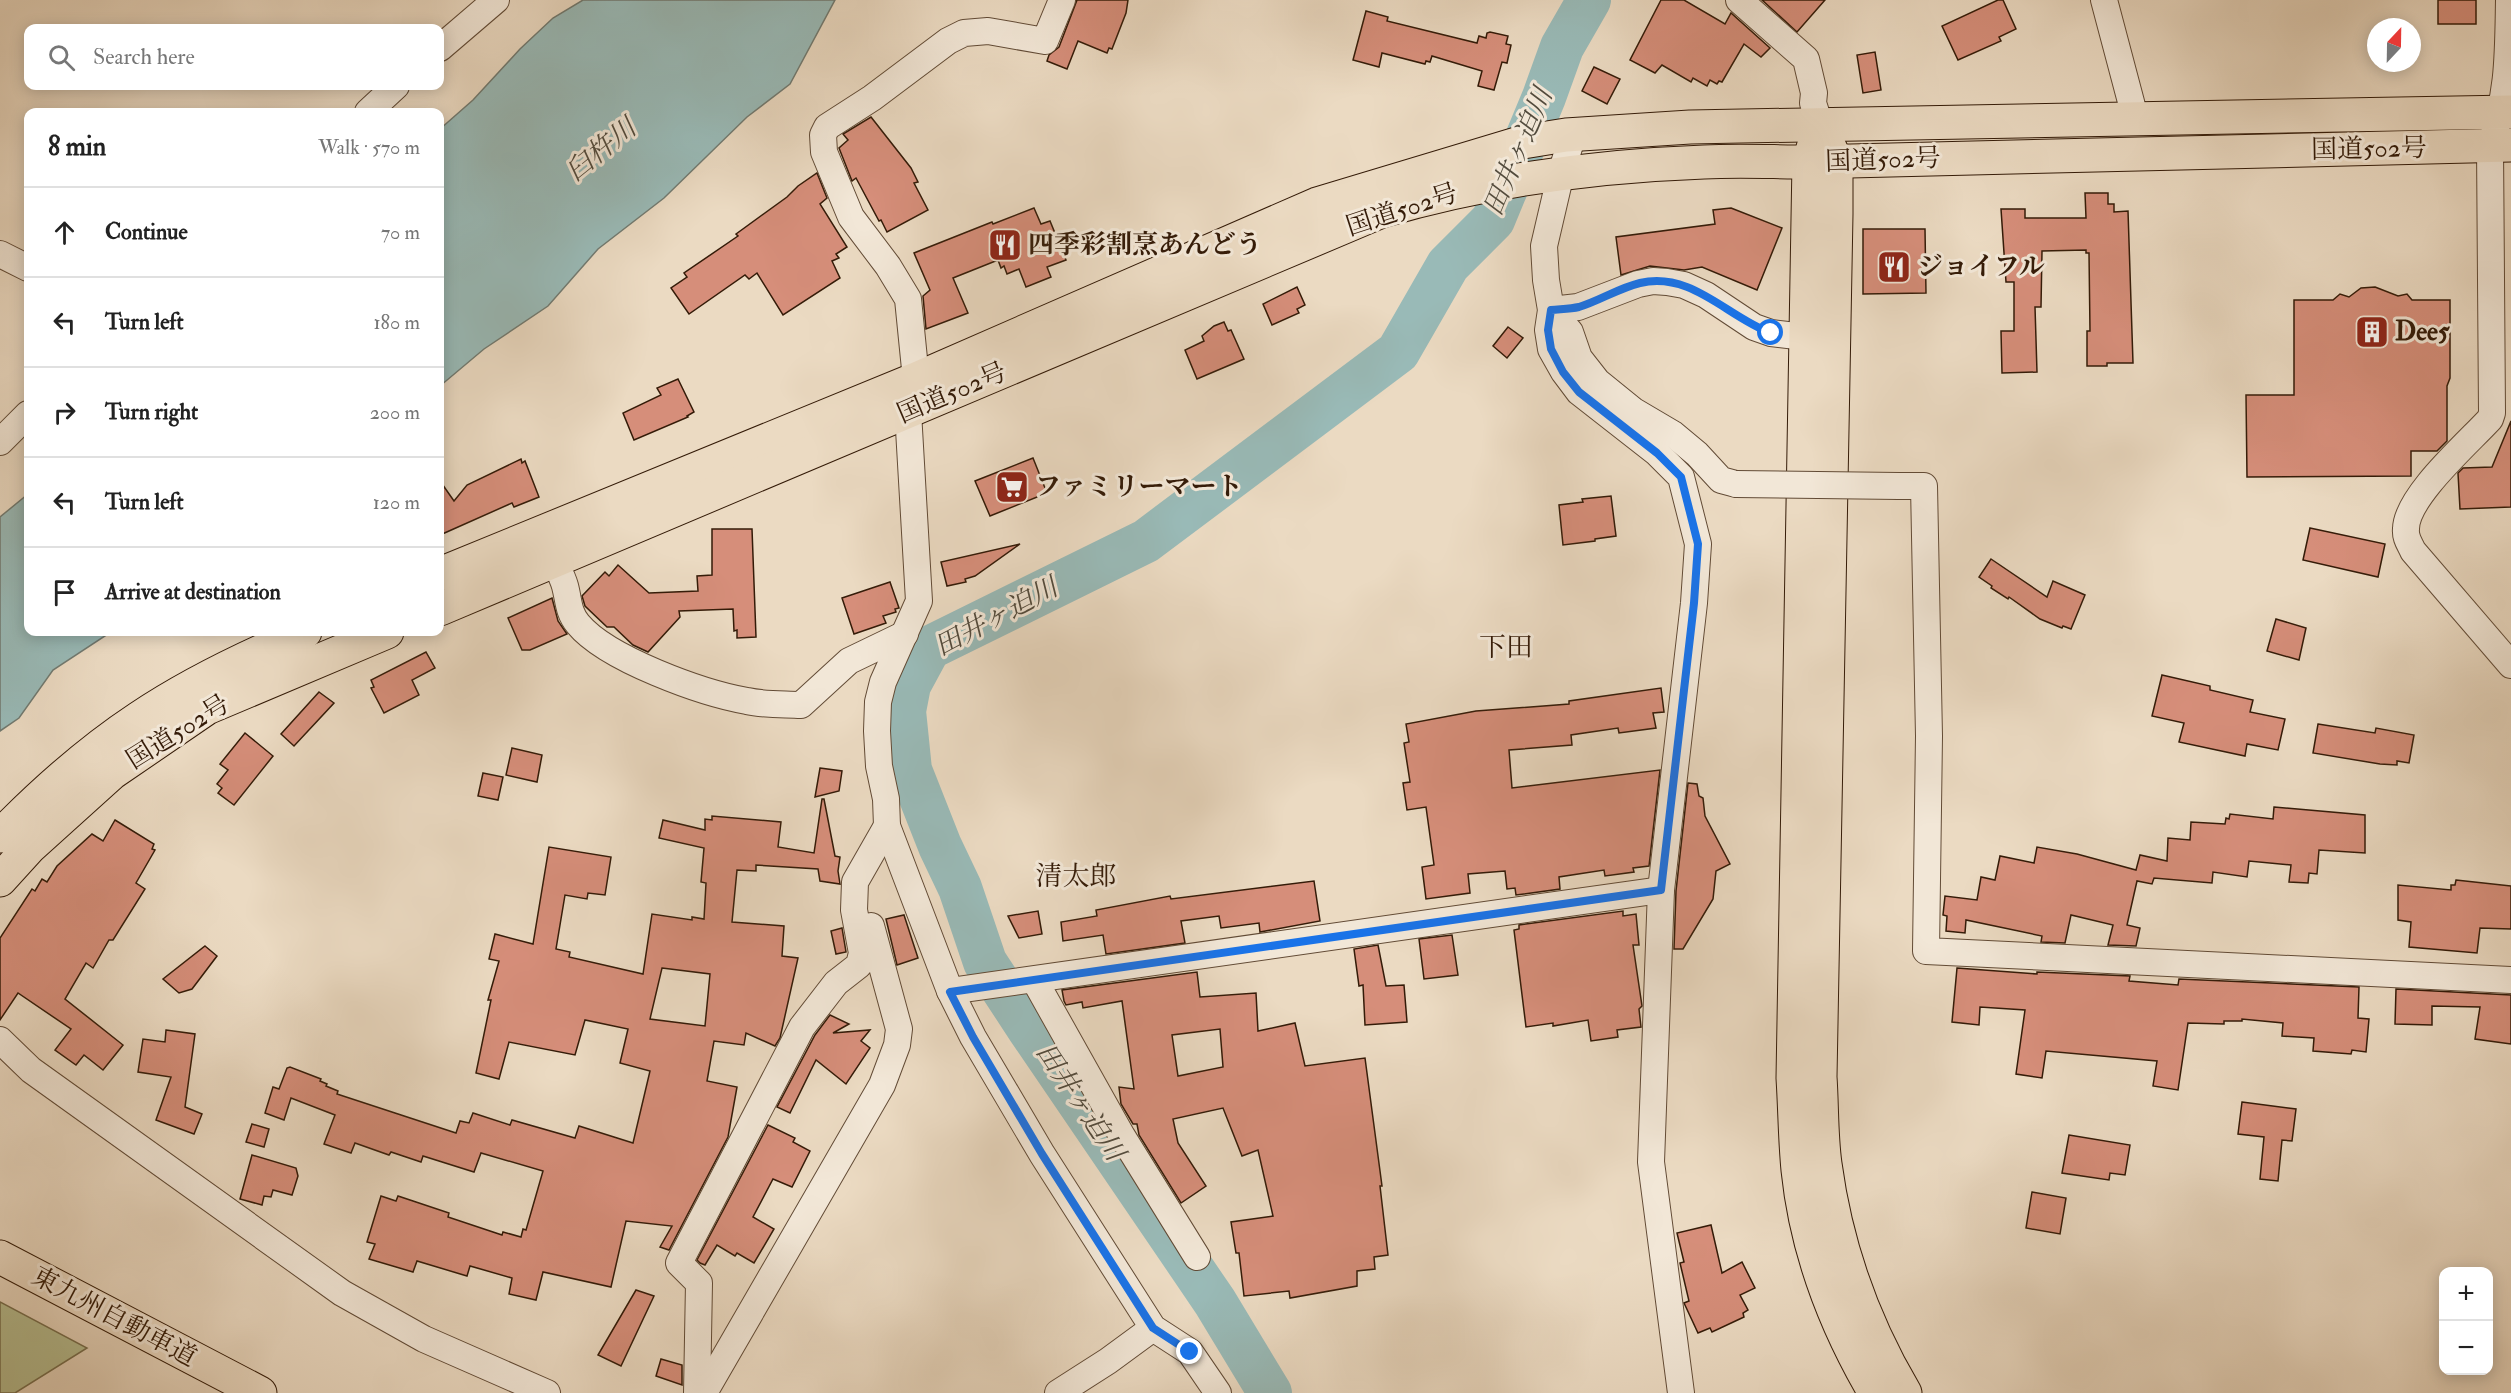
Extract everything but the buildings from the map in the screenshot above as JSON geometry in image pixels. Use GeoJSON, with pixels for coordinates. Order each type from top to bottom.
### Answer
{"type":"FeatureCollection","features":[{"type":"Feature","properties":{"kind":"highway","name":"国道502号"},"geometry":{"type":"LineString","coordinates":[[444,572],[916,379],[1317,204],[1473,155],[1523,142],[1569,135],[1690,127],[2135,117],[2507,112]]}},
{"type":"Feature","properties":{"kind":"highway"},"geometry":{"type":"LineString","coordinates":[[1820,125],[1823,162],[1821,1088],[1825,1163],[1837,1231],[1855,1290],[1882,1354],[1905,1393]]}},
{"type":"Feature","properties":{"kind":"highway","name":"国道502号"},"geometry":{"type":"LineString","coordinates":[[444,607],[1382,212],[1467,189],[1557,173],[1705,161],[1823,162],[2501,146]]}},
{"type":"Feature","properties":{"kind":"highway"},"geometry":{"type":"LineString","coordinates":[[1823,162],[1805,337],[1793,1078],[1798,1171],[1810,1238],[1830,1300],[1857,1362],[1875,1393]]}},
{"type":"Feature","properties":{"kind":"highway","name":"国道502号"},"geometry":{"type":"LineString","coordinates":[[0,836],[39,795],[139,718],[239,660],[296,636]]}},
{"type":"Feature","properties":{"kind":"highway","name":"国道502号"},"geometry":{"type":"LineString","coordinates":[[0,880],[30,848],[112,773],[207,708],[378,636]]}},
{"type":"Feature","properties":{"kind":"highway","name":"東九州自動車道"},"geometry":{"type":"LineString","coordinates":[[0,1257],[260,1393]]}},
{"type":"Feature","properties":{"kind":"street"},"geometry":{"type":"LineString","coordinates":[[444,45],[496,0]]}},
{"type":"Feature","properties":{"kind":"street"},"geometry":{"type":"LineString","coordinates":[[1062,0],[1044,41],[988,31],[964,33],[948,41],[872,98],[828,126],[823,135],[824,152],[851,217],[888,266],[908,299],[916,379],[908,412],[920,601],[883,682],[878,702],[879,766],[886,799],[887,826],[958,990],[973,1037],[1042,1154],[1153,1328],[1190,1352],[1218,1393]]}},
{"type":"Feature","properties":{"kind":"street"},"geometry":{"type":"LineString","coordinates":[[1739,0],[1806,59],[1814,93],[1813,104],[1820,125]]}},
{"type":"Feature","properties":{"kind":"street"},"geometry":{"type":"LineString","coordinates":[[2104,0],[2135,117]]}},
{"type":"Feature","properties":{"kind":"street"},"geometry":{"type":"LineString","coordinates":[[2509,0],[2507,112],[2501,146],[2492,413],[2490,419],[2418,496],[2407,517],[2405,528],[2406,537],[2413,551],[2511,665]]}},
{"type":"Feature","properties":{"kind":"street"},"geometry":{"type":"LineString","coordinates":[[372,108],[392,90]]}},
{"type":"Feature","properties":{"kind":"street"},"geometry":{"type":"LineString","coordinates":[[1569,135],[1557,173],[1544,246],[1551,310],[1548,330],[1551,349],[1563,372],[1579,392],[1657,453],[1681,477],[1698,544],[1694,603],[1661,890],[1650,1162],[1681,1393]]}},
{"type":"Feature","properties":{"kind":"street"},"geometry":{"type":"LineString","coordinates":[[0,254],[24,266]]}},
{"type":"Feature","properties":{"kind":"street"},"geometry":{"type":"LineString","coordinates":[[1551,310],[1578,307],[1638,284],[1653,281],[1667,282],[1684,285],[1706,295],[1754,327],[1771,333],[1805,337]]}},
{"type":"Feature","properties":{"kind":"street"},"geometry":{"type":"LineString","coordinates":[[1551,310],[1570,332],[1579,358],[1597,381],[1634,411],[1673,434],[1697,454],[1721,480],[1736,484],[1924,486],[1929,736],[1926,951],[2511,980]]}},
{"type":"Feature","properties":{"kind":"street"},"geometry":{"type":"LineString","coordinates":[[0,442],[24,418]]}},
{"type":"Feature","properties":{"kind":"street"},"geometry":{"type":"LineString","coordinates":[[554,561],[565,586],[568,610],[592,638],[638,664],[704,691],[749,702],[801,705],[849,661],[905,634]]}},
{"type":"Feature","properties":{"kind":"street"},"geometry":{"type":"LineString","coordinates":[[697,1393],[699,1283],[679,1263],[802,1027],[837,983],[859,965],[862,953],[854,910],[855,882],[887,826]]}},
{"type":"Feature","properties":{"kind":"street"},"geometry":{"type":"LineString","coordinates":[[704,1393],[882,1085],[897,1045],[899,1029],[870,925],[866,894],[867,860]]}},
{"type":"Feature","properties":{"kind":"street"},"geometry":{"type":"LineString","coordinates":[[958,990],[1028,982],[1661,890]]}},
{"type":"Feature","properties":{"kind":"street"},"geometry":{"type":"LineString","coordinates":[[1028,982],[1197,1257]]}},
{"type":"Feature","properties":{"kind":"street"},"geometry":{"type":"LineString","coordinates":[[0,1040],[31,1070],[342,1293],[424,1340],[548,1393]]}},
{"type":"Feature","properties":{"kind":"street"},"geometry":{"type":"LineString","coordinates":[[1058,1393],[1108,1361],[1153,1328]]}},
{"type":"Feature","properties":{"kind":"green space"},"geometry":{"type":"Polygon","coordinates":[[[0,1302],[87,1348],[15,1393],[0,1393],[0,1302]]]}},
{"type":"Feature","properties":{"kind":"water","name":"臼杵川"},"geometry":{"type":"Polygon","coordinates":[[[583,0],[835,0],[790,84],[747,117],[664,198],[598,249],[548,306],[484,349],[444,383],[444,125],[473,100],[520,49],[553,18],[583,0]]]}},
{"type":"Feature","properties":{"kind":"water"},"geometry":{"type":"Polygon","coordinates":[[[24,497],[24,636],[105,636],[53,670],[19,718],[0,731],[0,517],[24,497]]]}},
{"type":"Feature","properties":{"kind":"waterway","name":"田井ヶ迫川"},"geometry":{"type":"LineString","coordinates":[[1270,1393],[1215,1302],[985,962],[960,888],[940,846],[910,770],[904,711],[909,685],[929,648],[1146,541],[1398,352],[1448,265],[1493,220],[1544,97],[1562,47],[1589,0]]}},
{"type":"Feature","properties":{"kind":"place","name":"四季彩割烹あんどう"},"geometry":{"type":"Point","coordinates":[1005,245]}},
{"type":"Feature","properties":{"kind":"place","name":"ジョイフル"},"geometry":{"type":"Point","coordinates":[1894,267]}},
{"type":"Feature","properties":{"kind":"place","name":"Dee5"},"geometry":{"type":"Point","coordinates":[2372,332]}},
{"type":"Feature","properties":{"kind":"place","name":"ファミリーマート"},"geometry":{"type":"Point","coordinates":[1012,487]}},
{"type":"Feature","properties":{"kind":"district","name":"下田"},"geometry":{"type":"Point","coordinates":[1506,647]}},
{"type":"Feature","properties":{"kind":"district","name":"清太郎"},"geometry":{"type":"Point","coordinates":[1076,876]}},
{"type":"Feature","properties":{"kind":"route"},"geometry":{"type":"LineString","coordinates":[[1190,1352],[1153,1328],[1042,1154],[973,1037],[950,992],[1661,890],[1694,603],[1698,544],[1681,477],[1657,453],[1579,392],[1563,372],[1551,349],[1548,330],[1551,310],[1578,307],[1638,284],[1653,281],[1667,282],[1684,285],[1706,295],[1754,327],[1771,333]]}}]}
